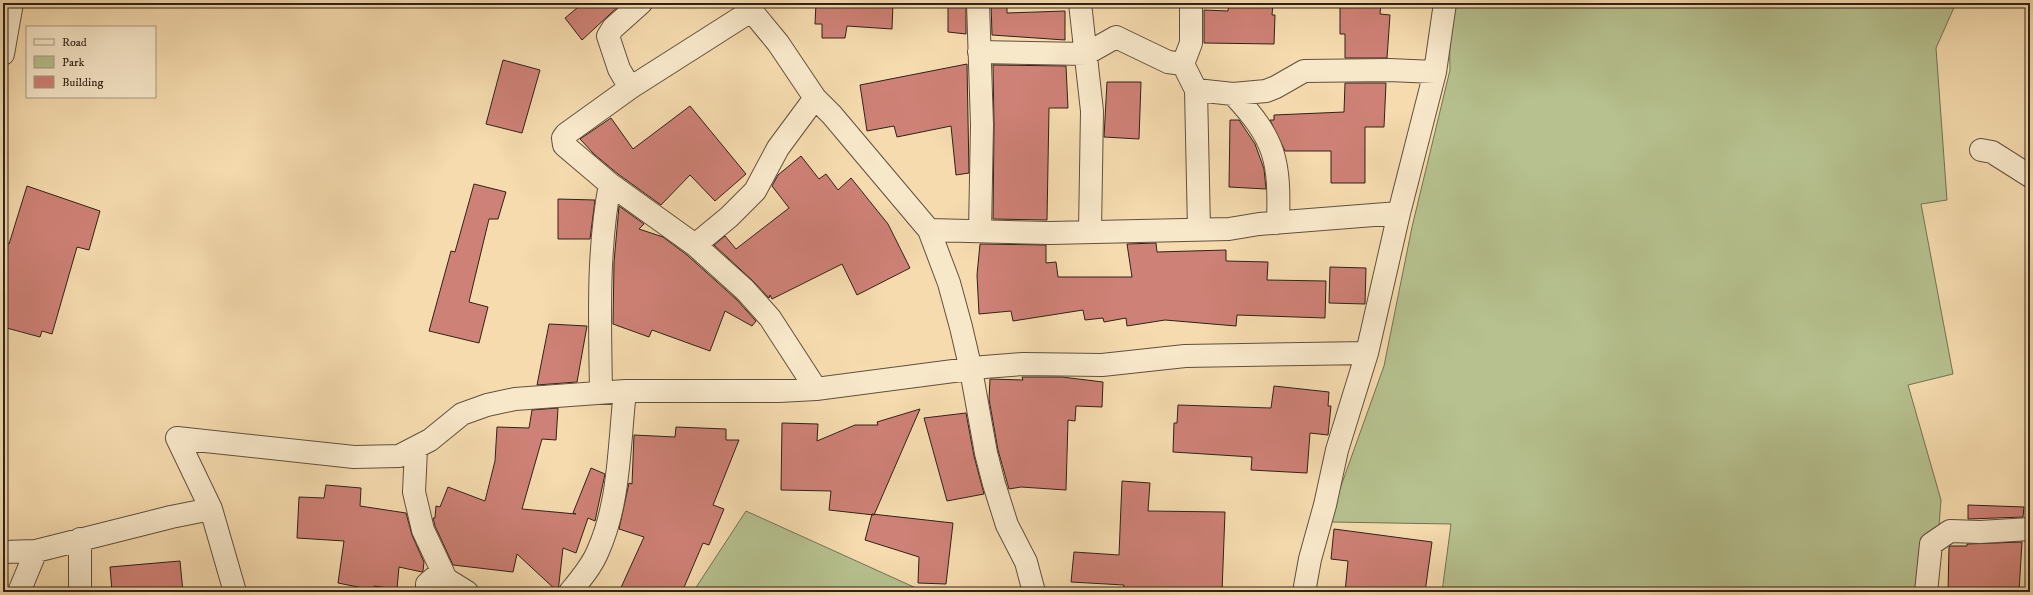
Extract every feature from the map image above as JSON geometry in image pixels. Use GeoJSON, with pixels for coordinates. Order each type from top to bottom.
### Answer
{"type":"FeatureCollection","features":[{"type":"Feature","properties":{"kind":"street"},"geometry":{"type":"LineString","coordinates":[[3,54],[12,3]]}},
{"type":"Feature","properties":{"kind":"street"},"geometry":{"type":"LineString","coordinates":[[630,88],[619,69],[608,36],[613,28],[641,3]]}},
{"type":"Feature","properties":{"kind":"street"},"geometry":{"type":"LineString","coordinates":[[978,3],[982,125],[980,231]]}},
{"type":"Feature","properties":{"kind":"street"},"geometry":{"type":"LineString","coordinates":[[1080,3],[1092,111],[1090,232]]}},
{"type":"Feature","properties":{"kind":"street"},"geometry":{"type":"LineString","coordinates":[[1191,3],[1191,43],[1183,64],[1196,90],[1199,229]]}},
{"type":"Feature","properties":{"kind":"street"},"geometry":{"type":"LineString","coordinates":[[1304,592],[1310,559],[1326,505],[1337,450],[1367,353],[1399,213],[1436,72],[1445,3]]}},
{"type":"Feature","properties":{"kind":"street"},"geometry":{"type":"LineString","coordinates":[[816,389],[791,348],[745,290],[695,245],[610,184],[564,145],[563,138],[630,88],[748,7],[778,43],[815,98],[832,115],[929,230],[949,283],[971,370],[986,453],[994,484],[1007,525],[1026,562],[1034,592]]}},
{"type":"Feature","properties":{"kind":"street"},"geometry":{"type":"LineString","coordinates":[[979,52],[1086,54],[1116,37],[1168,62],[1183,64]]}},
{"type":"Feature","properties":{"kind":"street"},"geometry":{"type":"LineString","coordinates":[[1196,90],[1233,94],[1266,91],[1276,88],[1304,71],[1390,70],[1436,72]]}},
{"type":"Feature","properties":{"kind":"street"},"geometry":{"type":"LineString","coordinates":[[1233,94],[1255,118],[1273,150],[1278,183],[1278,223]]}},
{"type":"Feature","properties":{"kind":"street"},"geometry":{"type":"LineString","coordinates":[[695,245],[729,217],[755,191],[778,148],[815,98]]}},
{"type":"Feature","properties":{"kind":"street"},"geometry":{"type":"LineString","coordinates":[[1981,150],[1992,152],[2030,176]]}},
{"type":"Feature","properties":{"kind":"street"},"geometry":{"type":"LineString","coordinates":[[601,392],[600,314],[602,254],[610,184]]}},
{"type":"Feature","properties":{"kind":"street"},"geometry":{"type":"LineString","coordinates":[[929,230],[1050,233],[1229,229],[1278,223],[1399,213]]}},
{"type":"Feature","properties":{"kind":"street"},"geometry":{"type":"LineString","coordinates":[[235,592],[211,509],[177,438],[354,457],[399,456],[416,449],[430,440],[462,414],[487,405],[514,399],[624,391],[779,391],[816,389],[1023,364],[1102,365],[1185,356],[1367,353]]}},
{"type":"Feature","properties":{"kind":"street"},"geometry":{"type":"LineString","coordinates":[[570,592],[598,552],[610,518],[624,391]]}},
{"type":"Feature","properties":{"kind":"street"},"geometry":{"type":"LineString","coordinates":[[416,449],[414,492],[423,530],[446,578],[467,592]]}},
{"type":"Feature","properties":{"kind":"street"},"geometry":{"type":"LineString","coordinates":[[3,552],[36,551],[171,517],[211,509]]}},
{"type":"Feature","properties":{"kind":"street"},"geometry":{"type":"LineString","coordinates":[[1926,592],[1931,544],[1950,531],[1980,532],[2030,529]]}},
{"type":"Feature","properties":{"kind":"street"},"geometry":{"type":"LineString","coordinates":[[80,539],[80,592]]}},
{"type":"Feature","properties":{"kind":"street"},"geometry":{"type":"LineString","coordinates":[[19,592],[36,551]]}},
{"type":"Feature","properties":{"kind":"street"},"geometry":{"type":"LineString","coordinates":[[427,592],[427,584],[442,571]]}},
{"type":"Feature","properties":{"kind":"green space"},"geometry":{"type":"Polygon","coordinates":[[[1449,3],[1956,3],[1936,48],[1947,200],[1921,204],[1953,374],[1908,385],[1941,500],[1934,592],[1442,592],[1451,524],[1331,522],[1332,511],[1384,366],[1412,227],[1450,70],[1449,3]]]}},
{"type":"Feature","properties":{"kind":"green space"},"geometry":{"type":"Polygon","coordinates":[[[746,511],[916,588],[930,592],[693,592],[746,511]]]}},
{"type":"Feature","properties":{"kind":"building"},"geometry":{"type":"Polygon","coordinates":[[[583,3],[622,3],[582,40],[565,18],[583,3]]]}},
{"type":"Feature","properties":{"kind":"building"},"geometry":{"type":"Polygon","coordinates":[[[816,3],[893,3],[892,29],[847,26],[845,38],[822,38],[822,24],[815,24],[816,3]]]}},
{"type":"Feature","properties":{"kind":"building"},"geometry":{"type":"Polygon","coordinates":[[[948,3],[966,3],[966,34],[948,32],[948,3]]]}},
{"type":"Feature","properties":{"kind":"building"},"geometry":{"type":"Polygon","coordinates":[[[991,3],[1007,3],[1007,13],[1065,11],[1065,40],[992,35],[991,3]]]}},
{"type":"Feature","properties":{"kind":"building"},"geometry":{"type":"Polygon","coordinates":[[[1229,3],[1273,3],[1272,15],[1275,15],[1274,44],[1204,43],[1204,10],[1228,11],[1229,3]]]}},
{"type":"Feature","properties":{"kind":"building"},"geometry":{"type":"Polygon","coordinates":[[[1340,3],[1381,3],[1380,14],[1390,15],[1387,58],[1345,58],[1345,34],[1340,34],[1340,3]]]}},
{"type":"Feature","properties":{"kind":"building"},"geometry":{"type":"Polygon","coordinates":[[[503,60],[540,70],[522,133],[486,124],[503,60]]]}},
{"type":"Feature","properties":{"kind":"building"},"geometry":{"type":"Polygon","coordinates":[[[967,64],[969,173],[956,175],[951,126],[897,137],[894,126],[867,131],[860,85],[967,64]]]}},
{"type":"Feature","properties":{"kind":"building"},"geometry":{"type":"Polygon","coordinates":[[[993,65],[1066,66],[1068,108],[1049,108],[1047,220],[993,219],[993,65]]]}},
{"type":"Feature","properties":{"kind":"building"},"geometry":{"type":"Polygon","coordinates":[[[1107,82],[1141,82],[1139,139],[1104,137],[1107,82]]]}},
{"type":"Feature","properties":{"kind":"building"},"geometry":{"type":"Polygon","coordinates":[[[1345,83],[1386,83],[1384,127],[1365,127],[1365,183],[1331,183],[1331,151],[1285,151],[1270,120],[1274,120],[1274,115],[1344,112],[1345,83]]]}},
{"type":"Feature","properties":{"kind":"building"},"geometry":{"type":"Polygon","coordinates":[[[690,106],[746,174],[715,201],[690,175],[661,205],[618,174],[594,154],[580,139],[611,118],[633,149],[690,106]]]}},
{"type":"Feature","properties":{"kind":"building"},"geometry":{"type":"Polygon","coordinates":[[[1230,120],[1239,120],[1255,144],[1264,169],[1266,189],[1229,187],[1230,120]]]}},
{"type":"Feature","properties":{"kind":"building"},"geometry":{"type":"Polygon","coordinates":[[[801,156],[819,179],[826,174],[838,190],[851,178],[888,224],[910,268],[857,295],[842,264],[772,299],[770,295],[769,298],[714,245],[725,236],[736,249],[789,208],[772,186],[778,175],[801,156]]]}},
{"type":"Feature","properties":{"kind":"building"},"geometry":{"type":"Polygon","coordinates":[[[474,184],[506,192],[498,219],[489,219],[469,302],[488,307],[479,343],[429,331],[451,251],[455,252],[474,184]]]}},
{"type":"Feature","properties":{"kind":"building"},"geometry":{"type":"Polygon","coordinates":[[[27,186],[100,211],[89,250],[77,247],[52,334],[42,331],[40,337],[3,327],[3,242],[9,244],[27,186]]]}},
{"type":"Feature","properties":{"kind":"building"},"geometry":{"type":"Polygon","coordinates":[[[558,199],[595,200],[590,239],[558,239],[558,199]]]}},
{"type":"Feature","properties":{"kind":"building"},"geometry":{"type":"Polygon","coordinates":[[[619,206],[644,224],[639,229],[663,237],[687,255],[736,299],[756,321],[752,326],[725,311],[710,351],[652,330],[649,337],[613,324],[614,262],[619,206]]]}},
{"type":"Feature","properties":{"kind":"building"},"geometry":{"type":"Polygon","coordinates":[[[1156,243],[1157,252],[1226,250],[1226,261],[1268,262],[1267,280],[1326,281],[1325,318],[1237,315],[1236,326],[1165,320],[1127,326],[1126,318],[1104,322],[1103,318],[1085,320],[1083,310],[1013,321],[1011,311],[979,314],[977,275],[980,244],[1046,245],[1046,263],[1056,262],[1058,277],[1132,277],[1127,244],[1156,243]]]}},
{"type":"Feature","properties":{"kind":"building"},"geometry":{"type":"Polygon","coordinates":[[[1330,267],[1366,268],[1365,304],[1329,303],[1330,267]]]}},
{"type":"Feature","properties":{"kind":"building"},"geometry":{"type":"Polygon","coordinates":[[[549,324],[587,326],[577,382],[537,385],[549,324]]]}},
{"type":"Feature","properties":{"kind":"building"},"geometry":{"type":"Polygon","coordinates":[[[1022,377],[1062,377],[1103,382],[1102,407],[1076,406],[1075,421],[1068,420],[1066,490],[1021,487],[1009,489],[998,450],[989,399],[990,379],[1023,380],[1022,377]]]}},
{"type":"Feature","properties":{"kind":"building"},"geometry":{"type":"Polygon","coordinates":[[[1274,386],[1329,392],[1328,406],[1331,406],[1328,435],[1310,433],[1307,473],[1251,470],[1252,457],[1173,452],[1174,423],[1177,423],[1178,405],[1271,408],[1274,386]]]}},
{"type":"Feature","properties":{"kind":"building"},"geometry":{"type":"Polygon","coordinates":[[[558,408],[556,440],[542,439],[522,509],[576,514],[573,513],[591,468],[605,474],[595,521],[588,518],[576,553],[563,548],[558,592],[517,554],[513,572],[453,565],[435,526],[433,518],[435,518],[436,506],[440,507],[448,487],[485,501],[495,461],[497,427],[529,428],[532,410],[558,408]]]}},
{"type":"Feature","properties":{"kind":"building"},"geometry":{"type":"Polygon","coordinates":[[[920,409],[874,515],[829,510],[831,491],[781,490],[782,423],[818,424],[817,441],[855,425],[878,425],[877,422],[920,409]]]}},
{"type":"Feature","properties":{"kind":"building"},"geometry":{"type":"Polygon","coordinates":[[[966,413],[974,456],[984,494],[947,501],[924,418],[966,413]]]}},
{"type":"Feature","properties":{"kind":"building"},"geometry":{"type":"Polygon","coordinates":[[[676,427],[726,429],[726,440],[739,440],[713,505],[724,509],[709,545],[703,543],[682,592],[619,592],[644,537],[619,529],[629,483],[632,484],[634,435],[675,437],[676,427]]]}},
{"type":"Feature","properties":{"kind":"building"},"geometry":{"type":"Polygon","coordinates":[[[1122,481],[1150,483],[1148,511],[1225,512],[1222,592],[1123,592],[1124,585],[1071,582],[1074,552],[1119,555],[1122,481]]]}},
{"type":"Feature","properties":{"kind":"building"},"geometry":{"type":"Polygon","coordinates":[[[326,485],[361,488],[360,506],[406,513],[412,535],[424,562],[423,571],[399,567],[397,589],[374,586],[373,590],[338,583],[344,541],[297,538],[299,497],[324,498],[326,485]]]}},
{"type":"Feature","properties":{"kind":"building"},"geometry":{"type":"Polygon","coordinates":[[[1968,505],[2024,507],[2023,517],[1968,519],[1968,505]]]}},
{"type":"Feature","properties":{"kind":"building"},"geometry":{"type":"Polygon","coordinates":[[[872,514],[953,523],[946,584],[918,583],[919,557],[865,540],[872,514]]]}},
{"type":"Feature","properties":{"kind":"building"},"geometry":{"type":"Polygon","coordinates":[[[1334,529],[1432,542],[1425,592],[1345,592],[1348,561],[1331,559],[1334,529]]]}},
{"type":"Feature","properties":{"kind":"building"},"geometry":{"type":"Polygon","coordinates":[[[2022,542],[2019,592],[1948,592],[1950,546],[2022,542]]]}},
{"type":"Feature","properties":{"kind":"building"},"geometry":{"type":"Polygon","coordinates":[[[180,561],[183,592],[112,592],[110,567],[180,561]]]}}]}
